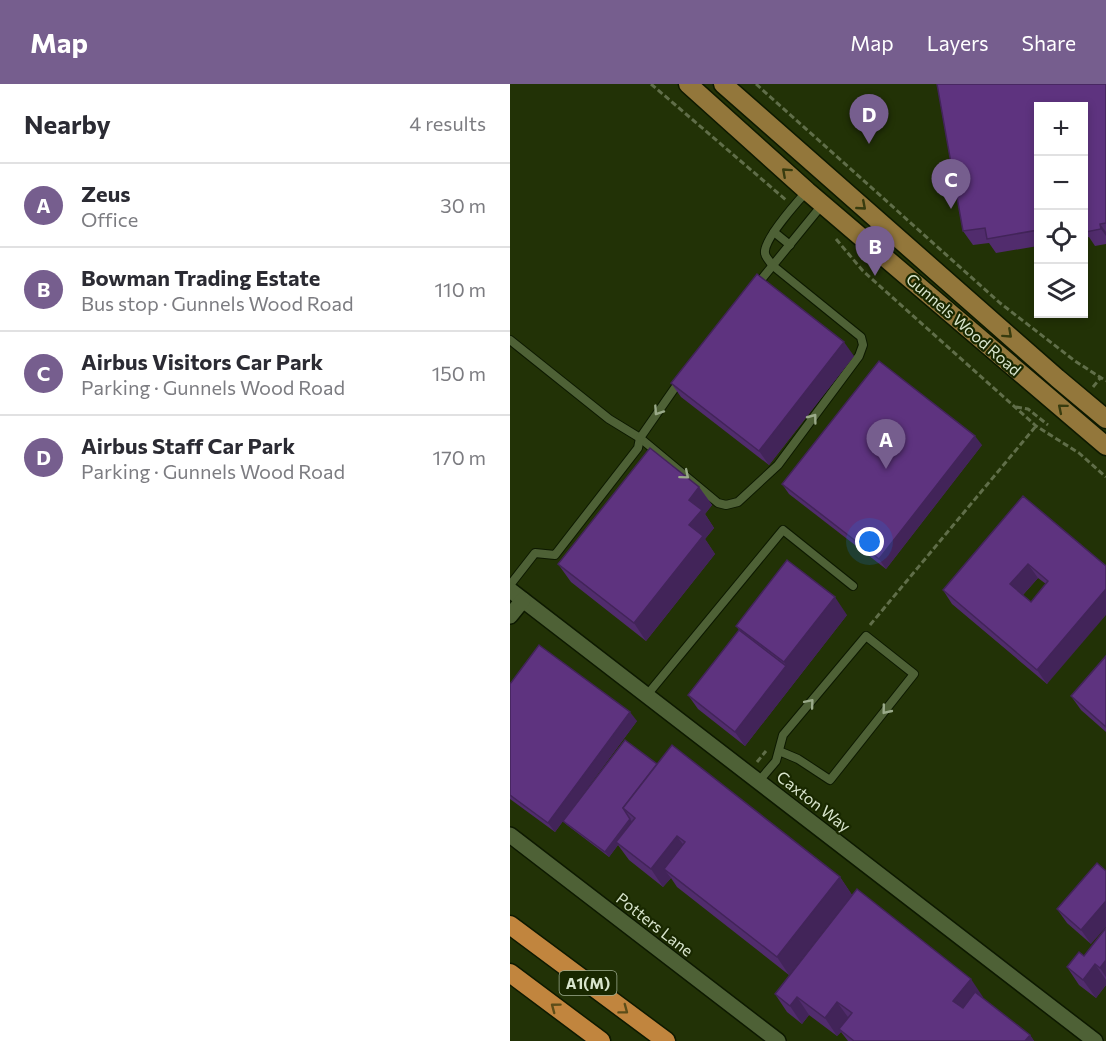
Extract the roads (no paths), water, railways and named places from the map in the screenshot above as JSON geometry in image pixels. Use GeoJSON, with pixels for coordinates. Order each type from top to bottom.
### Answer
{"type":"FeatureCollection","features":[{"type":"Feature","properties":{"kind":"highway","name":"A1(M)"},"geometry":{"type":"LineString","coordinates":[[510,925],[666,1041]]}},
{"type":"Feature","properties":{"kind":"highway","name":"A1(M)"},"geometry":{"type":"LineString","coordinates":[[510,973],[601,1041]]}},
{"type":"Feature","properties":{"kind":"main road","name":"Gunnels Wood Road"},"geometry":{"type":"LineString","coordinates":[[688,84],[807,191],[1106,446]]}},
{"type":"Feature","properties":{"kind":"main road","name":"Gunnels Wood Road"},"geometry":{"type":"LineString","coordinates":[[723,84],[1106,419]]}},
{"type":"Feature","properties":{"kind":"street","name":"Caxton Way"},"geometry":{"type":"LineString","coordinates":[[510,590],[1095,1041]]}},
{"type":"Feature","properties":{"kind":"street"},"geometry":{"type":"LineString","coordinates":[[510,616],[523,600]]}},
{"type":"Feature","properties":{"kind":"street","name":"Potters Lane"},"geometry":{"type":"LineString","coordinates":[[510,835],[778,1041]]}},
{"type":"Feature","properties":{"kind":"lane"},"geometry":{"type":"LineString","coordinates":[[510,340],[609,419],[640,438],[718,503],[726,505],[738,502],[778,465],[859,356],[863,345],[861,337],[772,265],[765,254],[774,232],[807,191]]}},
{"type":"Feature","properties":{"kind":"lane"},"geometry":{"type":"LineString","coordinates":[[750,292],[823,203]]}},
{"type":"Feature","properties":{"kind":"lane"},"geometry":{"type":"LineString","coordinates":[[774,232],[790,245]]}},
{"type":"Feature","properties":{"kind":"lane"},"geometry":{"type":"LineString","coordinates":[[510,585],[535,553],[555,555],[638,448],[640,438],[684,375]]}},
{"type":"Feature","properties":{"kind":"lane"},"geometry":{"type":"LineString","coordinates":[[647,695],[783,530],[853,586]]}},
{"type":"Feature","properties":{"kind":"lane"},"geometry":{"type":"LineString","coordinates":[[754,777],[776,760],[783,735],[866,636],[914,674],[830,780],[798,759],[779,751]]}},
{"type":"Feature","properties":{"kind":"place","name":"Airbus Staff Car Park"},"geometry":{"type":"Point","coordinates":[869,144]}},
{"type":"Feature","properties":{"kind":"place","name":"Airbus Visitors Car Park"},"geometry":{"type":"Point","coordinates":[951,209]}},
{"type":"Feature","properties":{"kind":"place","name":"Bowman Trading Estate"},"geometry":{"type":"Point","coordinates":[875,276]}},
{"type":"Feature","properties":{"kind":"place","name":"Zeus"},"geometry":{"type":"Point","coordinates":[886,469]}}]}
